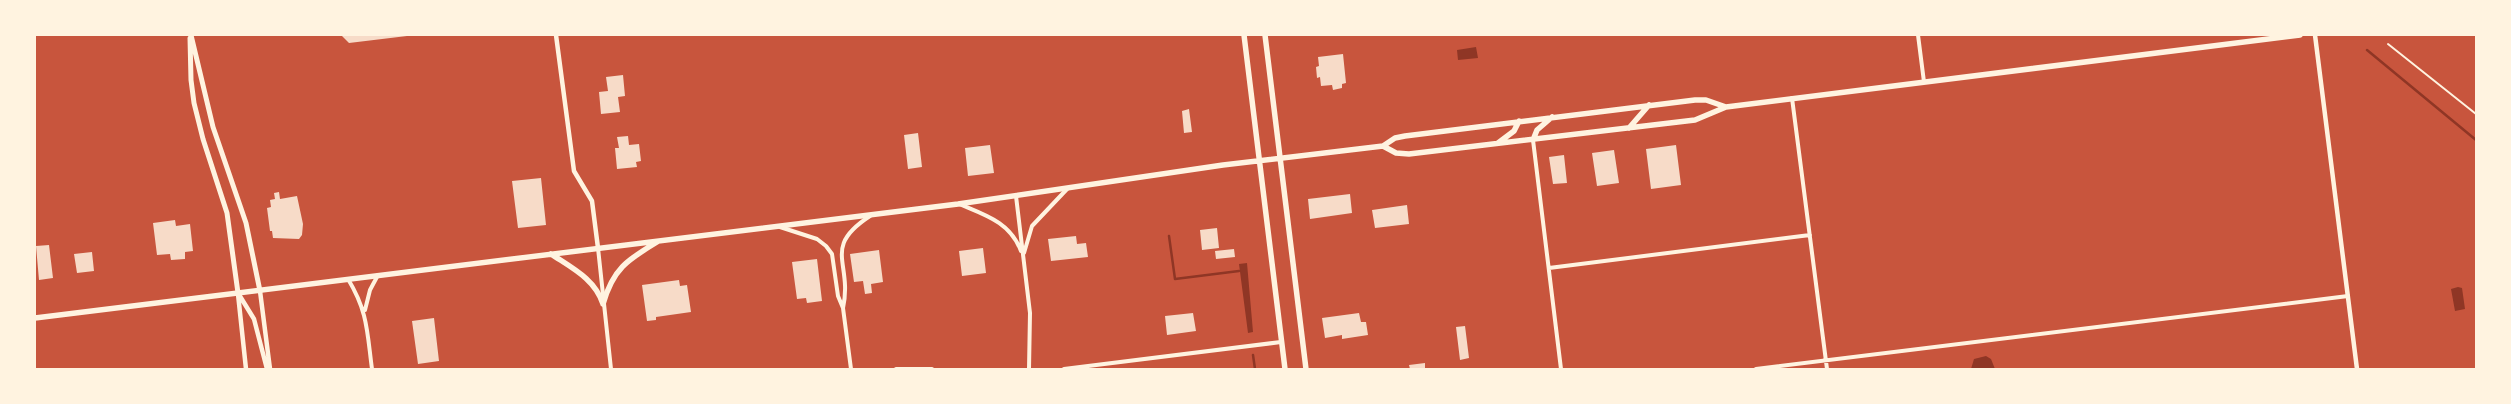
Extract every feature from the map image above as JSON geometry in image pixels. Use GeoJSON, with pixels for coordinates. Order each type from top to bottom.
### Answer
{"type":"FeatureCollection","features":[{"type":"Feature","properties":{"kind":"main road"},"geometry":{"type":"LineString","coordinates":[[191,35],[214,127],[246,223],[260,290]]}},
{"type":"Feature","properties":{"kind":"main road"},"geometry":{"type":"LineString","coordinates":[[191,35],[191,80],[194,103],[203,139],[227,213],[238,293]]}},
{"type":"Feature","properties":{"kind":"main road"},"geometry":{"type":"LineString","coordinates":[[1244,35],[1285,369]]}},
{"type":"Feature","properties":{"kind":"main road"},"geometry":{"type":"LineString","coordinates":[[1265,35],[1306,369]]}},
{"type":"Feature","properties":{"kind":"main road"},"geometry":{"type":"LineString","coordinates":[[1383,146],[1396,153],[1408,154],[1494,145],[1698,119],[1726,107],[2300,35]]}},
{"type":"Feature","properties":{"kind":"main road"},"geometry":{"type":"LineString","coordinates":[[35,318],[958,204],[1280,157],[1383,146],[1395,138],[1405,136],[1552,116],[1700,99],[1726,107]]}},
{"type":"Feature","properties":{"kind":"main road"},"geometry":{"type":"LineString","coordinates":[[1629,128],[1649,105]]}},
{"type":"Feature","properties":{"kind":"main road"},"geometry":{"type":"LineString","coordinates":[[1533,140],[1537,130],[1552,116]]}},
{"type":"Feature","properties":{"kind":"main road"},"geometry":{"type":"LineString","coordinates":[[1494,145],[1511,134],[1519,121]]}},
{"type":"Feature","properties":{"kind":"main road"},"geometry":{"type":"LineString","coordinates":[[603,304],[616,272],[629,260],[660,241]]}},
{"type":"Feature","properties":{"kind":"main road"},"geometry":{"type":"LineString","coordinates":[[551,254],[587,278],[598,290],[603,304]]}},
{"type":"Feature","properties":{"kind":"street"},"geometry":{"type":"LineString","coordinates":[[556,35],[574,171],[592,201],[611,369]]}},
{"type":"Feature","properties":{"kind":"street"},"geometry":{"type":"LineString","coordinates":[[1918,35],[1924,82]]}},
{"type":"Feature","properties":{"kind":"street"},"geometry":{"type":"LineString","coordinates":[[2315,35],[2357,369]]}},
{"type":"Feature","properties":{"kind":"street"},"geometry":{"type":"LineString","coordinates":[[1792,98],[1827,369]]}},
{"type":"Feature","properties":{"kind":"street"},"geometry":{"type":"LineString","coordinates":[[1533,140],[1561,369]]}},
{"type":"Feature","properties":{"kind":"street"},"geometry":{"type":"LineString","coordinates":[[1023,257],[1032,226],[1070,187]]}},
{"type":"Feature","properties":{"kind":"street"},"geometry":{"type":"LineString","coordinates":[[1016,196],[1031,326],[1030,369]]}},
{"type":"Feature","properties":{"kind":"street"},"geometry":{"type":"LineString","coordinates":[[958,204],[1007,227],[1016,238],[1023,257]]}},
{"type":"Feature","properties":{"kind":"street"},"geometry":{"type":"LineString","coordinates":[[843,308],[846,293],[842,243],[852,229],[872,215]]}},
{"type":"Feature","properties":{"kind":"street"},"geometry":{"type":"LineString","coordinates":[[778,227],[817,239],[829,250],[833,258],[838,296],[843,308],[851,369]]}},
{"type":"Feature","properties":{"kind":"street"},"geometry":{"type":"LineString","coordinates":[[1549,268],[1810,235]]}},
{"type":"Feature","properties":{"kind":"street"},"geometry":{"type":"LineString","coordinates":[[365,312],[370,290],[378,275]]}},
{"type":"Feature","properties":{"kind":"street"},"geometry":{"type":"LineString","coordinates":[[348,279],[361,300],[365,312],[372,369]]}},
{"type":"Feature","properties":{"kind":"street"},"geometry":{"type":"LineString","coordinates":[[260,290],[268,369]]}},
{"type":"Feature","properties":{"kind":"street"},"geometry":{"type":"LineString","coordinates":[[238,293],[254,319],[268,369]]}},
{"type":"Feature","properties":{"kind":"street"},"geometry":{"type":"LineString","coordinates":[[238,293],[246,369]]}},
{"type":"Feature","properties":{"kind":"street"},"geometry":{"type":"LineString","coordinates":[[1756,369],[2348,296]]}},
{"type":"Feature","properties":{"kind":"street"},"geometry":{"type":"LineString","coordinates":[[1064,369],[1281,342]]}},
{"type":"Feature","properties":{"kind":"street"},"geometry":{"type":"LineString","coordinates":[[896,369],[932,369]]}},
{"type":"Feature","properties":{"kind":"path"},"geometry":{"type":"LineString","coordinates":[[2388,44],[2476,114]]}},
{"type":"Feature","properties":{"kind":"shaded area"},"geometry":{"type":"Polygon","coordinates":[[[1476,47],[1478,58],[1458,60],[1457,50],[1476,47]]]}},
{"type":"Feature","properties":{"kind":"shaded area"},"geometry":{"type":"Polygon","coordinates":[[[1247,263],[1253,332],[1248,333],[1239,264],[1247,263]]]}},
{"type":"Feature","properties":{"kind":"shaded area"},"geometry":{"type":"Polygon","coordinates":[[[2462,288],[2465,309],[2455,311],[2451,289],[2462,288]]]}},
{"type":"Feature","properties":{"kind":"shaded area"},"geometry":{"type":"Polygon","coordinates":[[[1986,356],[1991,359],[1995,369],[1971,369],[1974,359],[1986,356]]]}},
{"type":"Feature","properties":{"kind":"building"},"geometry":{"type":"Polygon","coordinates":[[[341,35],[407,35],[407,36],[349,43],[341,35]]]}},
{"type":"Feature","properties":{"kind":"building"},"geometry":{"type":"Polygon","coordinates":[[[1343,54],[1346,83],[1342,84],[1342,88],[1333,90],[1332,85],[1321,86],[1320,77],[1317,78],[1316,67],[1319,66],[1318,57],[1343,54]]]}},
{"type":"Feature","properties":{"kind":"building"},"geometry":{"type":"Polygon","coordinates":[[[623,75],[625,96],[618,97],[620,112],[601,114],[599,92],[608,91],[606,77],[623,75]]]}},
{"type":"Feature","properties":{"kind":"building"},"geometry":{"type":"Polygon","coordinates":[[[1189,109],[1192,132],[1184,133],[1182,111],[1189,109]]]}},
{"type":"Feature","properties":{"kind":"building"},"geometry":{"type":"Polygon","coordinates":[[[918,133],[922,167],[908,169],[904,135],[918,133]]]}},
{"type":"Feature","properties":{"kind":"building"},"geometry":{"type":"Polygon","coordinates":[[[628,136],[629,145],[639,144],[641,161],[636,162],[637,167],[617,169],[615,148],[619,148],[617,137],[628,136]]]}},
{"type":"Feature","properties":{"kind":"building"},"geometry":{"type":"Polygon","coordinates":[[[990,145],[994,173],[968,176],[965,148],[990,145]]]}},
{"type":"Feature","properties":{"kind":"building"},"geometry":{"type":"Polygon","coordinates":[[[1676,145],[1681,185],[1651,189],[1646,149],[1676,145]]]}},
{"type":"Feature","properties":{"kind":"building"},"geometry":{"type":"Polygon","coordinates":[[[1614,150],[1619,183],[1597,186],[1592,153],[1614,150]]]}},
{"type":"Feature","properties":{"kind":"building"},"geometry":{"type":"Polygon","coordinates":[[[1564,155],[1567,183],[1553,184],[1549,157],[1564,155]]]}},
{"type":"Feature","properties":{"kind":"building"},"geometry":{"type":"Polygon","coordinates":[[[541,178],[546,225],[518,228],[512,181],[541,178]]]}},
{"type":"Feature","properties":{"kind":"building"},"geometry":{"type":"Polygon","coordinates":[[[279,192],[280,199],[297,196],[303,224],[302,235],[299,239],[273,238],[272,231],[270,231],[267,208],[271,207],[270,200],[275,199],[274,193],[279,192]]]}},
{"type":"Feature","properties":{"kind":"building"},"geometry":{"type":"Polygon","coordinates":[[[1350,194],[1352,213],[1310,219],[1308,199],[1350,194]]]}},
{"type":"Feature","properties":{"kind":"building"},"geometry":{"type":"Polygon","coordinates":[[[1407,205],[1409,224],[1375,228],[1372,210],[1407,205]]]}},
{"type":"Feature","properties":{"kind":"building"},"geometry":{"type":"Polygon","coordinates":[[[175,220],[176,226],[190,224],[193,251],[185,252],[185,259],[171,260],[170,254],[157,255],[153,223],[175,220]]]}},
{"type":"Feature","properties":{"kind":"building"},"geometry":{"type":"Polygon","coordinates":[[[1217,228],[1219,248],[1202,250],[1200,230],[1217,228]]]}},
{"type":"Feature","properties":{"kind":"building"},"geometry":{"type":"Polygon","coordinates":[[[1076,236],[1077,244],[1086,243],[1088,257],[1051,261],[1048,239],[1076,236]]]}},
{"type":"Feature","properties":{"kind":"building"},"geometry":{"type":"Polygon","coordinates":[[[49,245],[53,278],[39,280],[36,246],[49,245]]]}},
{"type":"Feature","properties":{"kind":"building"},"geometry":{"type":"Polygon","coordinates":[[[983,248],[986,273],[962,276],[959,251],[983,248]]]}},
{"type":"Feature","properties":{"kind":"building"},"geometry":{"type":"Polygon","coordinates":[[[1234,249],[1235,257],[1216,259],[1215,251],[1234,249]]]}},
{"type":"Feature","properties":{"kind":"building"},"geometry":{"type":"Polygon","coordinates":[[[879,250],[883,282],[871,284],[872,293],[865,294],[863,281],[854,282],[850,254],[879,250]]]}},
{"type":"Feature","properties":{"kind":"building"},"geometry":{"type":"Polygon","coordinates":[[[92,252],[94,271],[77,273],[74,254],[92,252]]]}},
{"type":"Feature","properties":{"kind":"building"},"geometry":{"type":"Polygon","coordinates":[[[817,259],[822,301],[807,303],[806,298],[797,299],[792,262],[817,259]]]}},
{"type":"Feature","properties":{"kind":"building"},"geometry":{"type":"Polygon","coordinates":[[[679,280],[680,286],[687,285],[691,312],[656,317],[656,320],[647,321],[642,285],[679,280]]]}},
{"type":"Feature","properties":{"kind":"building"},"geometry":{"type":"Polygon","coordinates":[[[1193,313],[1196,331],[1167,335],[1165,316],[1193,313]]]}},
{"type":"Feature","properties":{"kind":"building"},"geometry":{"type":"Polygon","coordinates":[[[1359,313],[1361,322],[1366,322],[1368,335],[1342,339],[1342,335],[1325,338],[1322,318],[1359,313]]]}},
{"type":"Feature","properties":{"kind":"building"},"geometry":{"type":"Polygon","coordinates":[[[434,318],[439,361],[418,364],[412,321],[434,318]]]}},
{"type":"Feature","properties":{"kind":"building"},"geometry":{"type":"Polygon","coordinates":[[[1465,326],[1469,358],[1460,360],[1456,327],[1465,326]]]}},
{"type":"Feature","properties":{"kind":"building"},"geometry":{"type":"Polygon","coordinates":[[[1425,363],[1425,369],[1410,369],[1409,365],[1425,363]]]}},
{"type":"Feature","properties":{"kind":"waterway"},"geometry":{"type":"LineString","coordinates":[[2367,50],[2476,140]]}},
{"type":"Feature","properties":{"kind":"waterway"},"geometry":{"type":"LineString","coordinates":[[1169,236],[1175,279],[1239,271]]}},
{"type":"Feature","properties":{"kind":"waterway"},"geometry":{"type":"LineString","coordinates":[[1253,355],[1255,369]]}}]}
